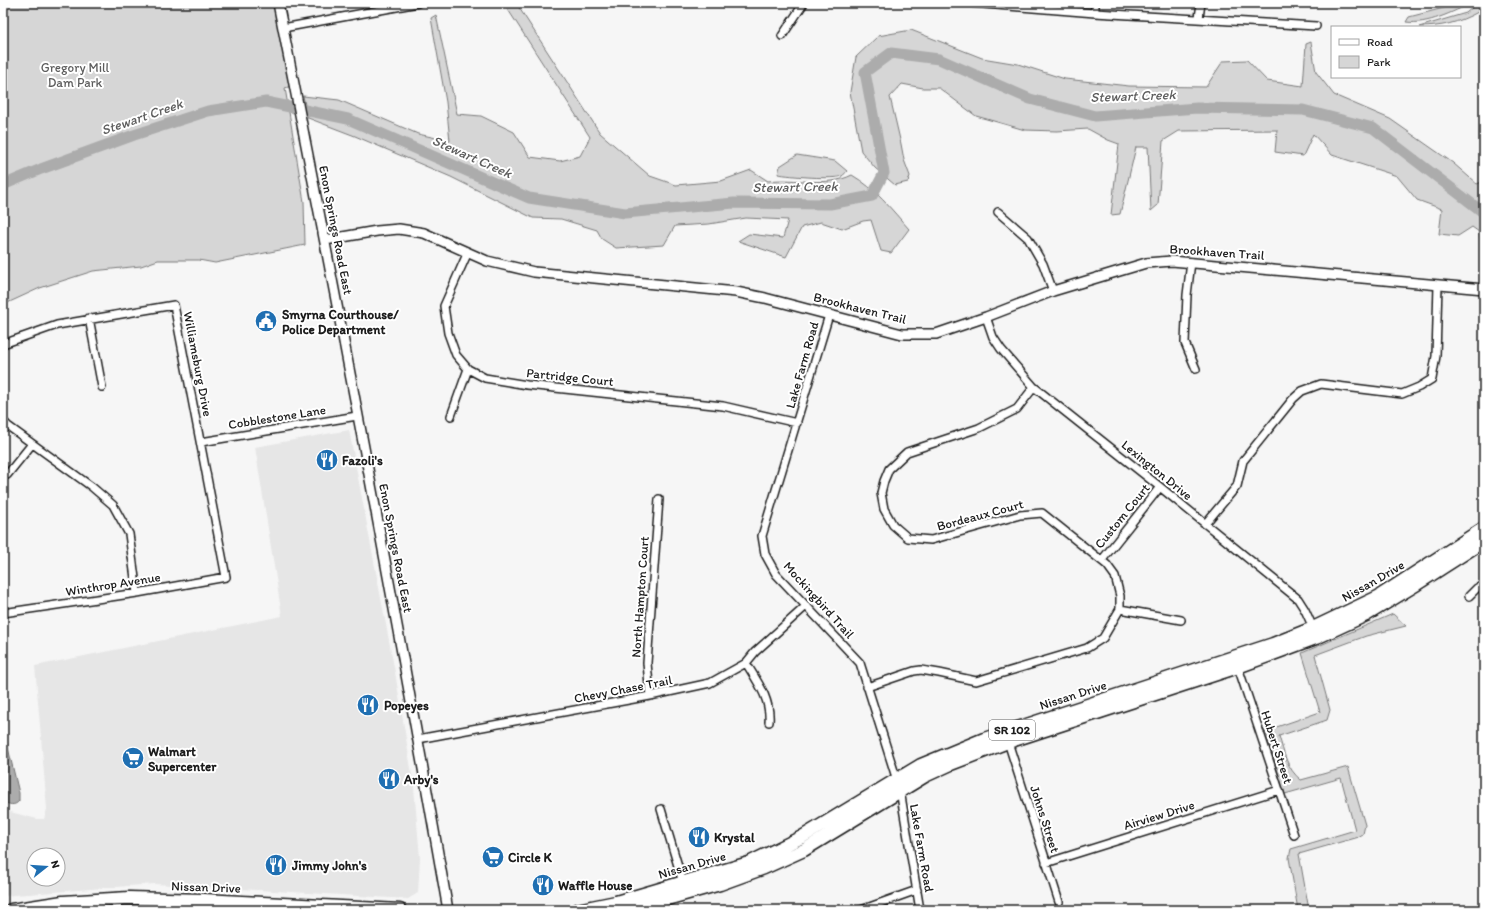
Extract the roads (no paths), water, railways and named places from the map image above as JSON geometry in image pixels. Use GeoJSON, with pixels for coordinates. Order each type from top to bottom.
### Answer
{"type":"FeatureCollection","features":[{"type":"Feature","properties":{"kind":"main road","name":"Nissan Drive"},"geometry":{"type":"LineString","coordinates":[[898,785],[1008,742],[1238,666],[1315,633],[1378,597],[1484,528]]}},
{"type":"Feature","properties":{"kind":"main road","name":"Nissan Drive"},"geometry":{"type":"LineString","coordinates":[[577,910],[684,888],[764,868],[804,850],[898,785],[922,765],[984,739],[1273,644],[1315,633],[1366,616],[1484,541]]}},
{"type":"Feature","properties":{"kind":"main road","name":"Nissan Drive"},"geometry":{"type":"LineString","coordinates":[[628,910],[684,888]]}},
{"type":"Feature","properties":{"kind":"main road","name":"Nissan Drive"},"geometry":{"type":"LineString","coordinates":[[11,910],[63,902],[129,898],[204,900],[400,910]]}},
{"type":"Feature","properties":{"kind":"street","name":"Enon Springs Road East"},"geometry":{"type":"LineString","coordinates":[[278,3],[358,416],[448,910]]}},
{"type":"Feature","properties":{"kind":"street"},"geometry":{"type":"LineString","coordinates":[[283,28],[418,3]]}},
{"type":"Feature","properties":{"kind":"street"},"geometry":{"type":"LineString","coordinates":[[782,36],[804,3]]}},
{"type":"Feature","properties":{"kind":"street"},"geometry":{"type":"LineString","coordinates":[[971,3],[1095,13],[1316,26]]}},
{"type":"Feature","properties":{"kind":"street"},"geometry":{"type":"LineString","coordinates":[[1095,3],[1095,13]]}},
{"type":"Feature","properties":{"kind":"street"},"geometry":{"type":"LineString","coordinates":[[1199,18],[1201,3]]}},
{"type":"Feature","properties":{"kind":"street"},"geometry":{"type":"LineString","coordinates":[[998,212],[1028,238],[1043,264],[1052,291]]}},
{"type":"Feature","properties":{"kind":"street","name":"Brookhaven Trail"},"geometry":{"type":"LineString","coordinates":[[325,240],[377,231],[399,229],[424,233],[487,261],[534,272],[736,292],[765,298],[902,334],[936,334],[986,317],[1052,291],[1146,263],[1172,261],[1191,262],[1484,289]]}},
{"type":"Feature","properties":{"kind":"street","name":"Partridge Court"},"geometry":{"type":"LineString","coordinates":[[468,252],[444,306],[448,333],[456,355],[468,369],[485,378],[527,385],[723,406],[797,423]]}},
{"type":"Feature","properties":{"kind":"street"},"geometry":{"type":"LineString","coordinates":[[1191,262],[1187,295],[1185,344],[1196,369]]}},
{"type":"Feature","properties":{"kind":"street"},"geometry":{"type":"LineString","coordinates":[[1205,524],[1237,486],[1243,461],[1293,399],[1302,391],[1321,384],[1402,394],[1419,387],[1432,379],[1436,356],[1438,285]]}},
{"type":"Feature","properties":{"kind":"street","name":"Williamsburg Drive"},"geometry":{"type":"LineString","coordinates":[[3,344],[57,325],[89,318],[174,304],[226,577]]}},
{"type":"Feature","properties":{"kind":"street","name":"Lake Farm Road"},"geometry":{"type":"LineString","coordinates":[[797,423],[829,315]]}},
{"type":"Feature","properties":{"kind":"street","name":"Lexington Drive"},"geometry":{"type":"LineString","coordinates":[[986,317],[993,337],[1001,349],[1034,387],[1298,599],[1305,610],[1315,633]]}},
{"type":"Feature","properties":{"kind":"street"},"geometry":{"type":"LineString","coordinates":[[89,318],[102,387]]}},
{"type":"Feature","properties":{"kind":"street"},"geometry":{"type":"LineString","coordinates":[[451,416],[468,369]]}},
{"type":"Feature","properties":{"kind":"street","name":"Bordeaux Court"},"geometry":{"type":"LineString","coordinates":[[1034,387],[1017,409],[979,428],[907,452],[889,469],[884,481],[882,493],[884,509],[893,525],[908,538],[931,540],[1020,515],[1042,512],[1107,565],[1115,576],[1120,596],[1120,609]]}},
{"type":"Feature","properties":{"kind":"street","name":"Cobblestone Lane"},"geometry":{"type":"LineString","coordinates":[[201,442],[358,416]]}},
{"type":"Feature","properties":{"kind":"street"},"geometry":{"type":"LineString","coordinates":[[3,421],[114,505],[129,534],[137,593]]}},
{"type":"Feature","properties":{"kind":"street","name":"Mockingbird Trail"},"geometry":{"type":"LineString","coordinates":[[797,423],[762,536],[765,554],[776,574],[860,663],[898,785]]}},
{"type":"Feature","properties":{"kind":"street"},"geometry":{"type":"LineString","coordinates":[[3,476],[7,475],[32,444]]}},
{"type":"Feature","properties":{"kind":"street","name":"Custom Court"},"geometry":{"type":"LineString","coordinates":[[1102,560],[1160,487]]}},
{"type":"Feature","properties":{"kind":"street","name":"North Hampton Court"},"geometry":{"type":"LineString","coordinates":[[650,696],[646,663],[660,498]]}},
{"type":"Feature","properties":{"kind":"street","name":"Winthrop Avenue"},"geometry":{"type":"LineString","coordinates":[[3,613],[137,593],[226,577]]}},
{"type":"Feature","properties":{"kind":"street"},"geometry":{"type":"LineString","coordinates":[[1469,596],[1477,588],[1484,585]]}},
{"type":"Feature","properties":{"kind":"street","name":"Chevy Chase Trail"},"geometry":{"type":"LineString","coordinates":[[418,739],[650,696],[710,683],[746,663],[755,652],[806,606]]}},
{"type":"Feature","properties":{"kind":"street"},"geometry":{"type":"LineString","coordinates":[[867,687],[921,670],[976,681],[1087,648],[1104,638],[1120,609],[1181,620]]}},
{"type":"Feature","properties":{"kind":"street"},"geometry":{"type":"LineString","coordinates":[[746,663],[764,693],[770,715],[769,722]]}},
{"type":"Feature","properties":{"kind":"street","name":"Hubert Street"},"geometry":{"type":"LineString","coordinates":[[1238,666],[1294,835]]}},
{"type":"Feature","properties":{"kind":"street","name":"Johns Street"},"geometry":{"type":"LineString","coordinates":[[1008,742],[1059,902]]}},
{"type":"Feature","properties":{"kind":"street","name":"Lake Farm Road"},"geometry":{"type":"LineString","coordinates":[[898,785],[920,910]]}},
{"type":"Feature","properties":{"kind":"street","name":"Airview Drive"},"geometry":{"type":"LineString","coordinates":[[1046,863],[1279,790]]}},
{"type":"Feature","properties":{"kind":"street"},"geometry":{"type":"LineString","coordinates":[[661,809],[684,888]]}},
{"type":"Feature","properties":{"kind":"street"},"geometry":{"type":"LineString","coordinates":[[861,910],[917,890]]}},
{"type":"Feature","properties":{"kind":"waterway","name":"Stewart Creek"},"geometry":{"type":"LineString","coordinates":[[3,185],[41,169],[134,135],[208,111],[266,102],[348,119],[529,198],[625,213],[734,203],[830,204],[872,196],[884,173],[865,72],[891,53],[939,59],[1030,99],[1095,116],[1197,108],[1303,110],[1373,128],[1484,213]]}},
{"type":"Feature","properties":{"kind":"place","name":"Smyrna Courthouse/ Police Department"},"geometry":{"type":"Point","coordinates":[266,321]}},
{"type":"Feature","properties":{"kind":"place","name":"Fazoli's"},"geometry":{"type":"Point","coordinates":[327,460]}},
{"type":"Feature","properties":{"kind":"place","name":"Popeyes"},"geometry":{"type":"Point","coordinates":[368,705]}},
{"type":"Feature","properties":{"kind":"place","name":"Walmart Supercenter"},"geometry":{"type":"Point","coordinates":[133,758]}},
{"type":"Feature","properties":{"kind":"place","name":"Arby's"},"geometry":{"type":"Point","coordinates":[389,779]}},
{"type":"Feature","properties":{"kind":"place","name":"Krystal"},"geometry":{"type":"Point","coordinates":[699,837]}},
{"type":"Feature","properties":{"kind":"place","name":"Circle K"},"geometry":{"type":"Point","coordinates":[493,857]}},
{"type":"Feature","properties":{"kind":"place","name":"Jimmy John's"},"geometry":{"type":"Point","coordinates":[276,865]}},
{"type":"Feature","properties":{"kind":"place","name":"Waffle House"},"geometry":{"type":"Point","coordinates":[543,885]}},
{"type":"Feature","properties":{"kind":"park label","name":"Gregory Mill Dam Park"},"geometry":{"type":"Point","coordinates":[75,74]}}]}
